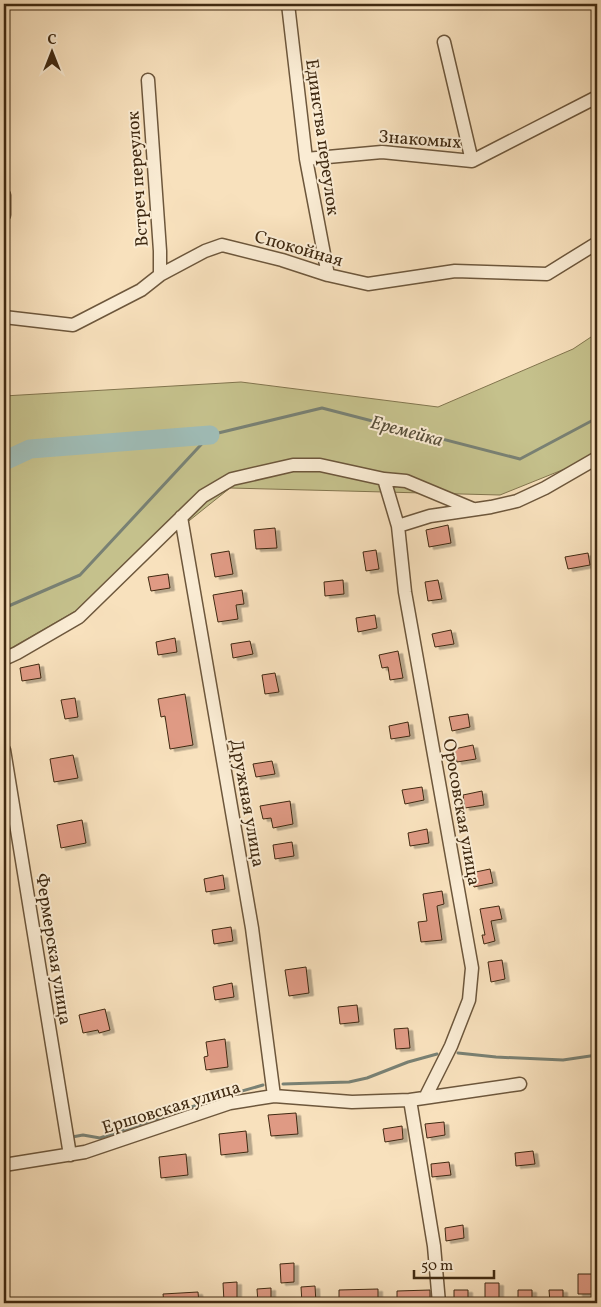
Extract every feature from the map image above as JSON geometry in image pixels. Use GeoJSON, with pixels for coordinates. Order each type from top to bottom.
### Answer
{"type":"FeatureCollection","features":[{"type":"Feature","properties":{"kind":"street","name":"Единства переулок"},"geometry":{"type":"LineString","coordinates":[[288,4],[306,159],[328,276]]}},
{"type":"Feature","properties":{"kind":"street","name":"Знакомых"},"geometry":{"type":"LineString","coordinates":[[444,42],[472,161]]}},
{"type":"Feature","properties":{"kind":"street","name":"Встреч переулок"},"geometry":{"type":"LineString","coordinates":[[148,80],[160,275]]}},
{"type":"Feature","properties":{"kind":"street","name":"Знакомых"},"geometry":{"type":"LineString","coordinates":[[306,159],[382,152],[472,161],[597,97]]}},
{"type":"Feature","properties":{"kind":"street"},"geometry":{"type":"LineString","coordinates":[[4,195],[4,215]]}},
{"type":"Feature","properties":{"kind":"street","name":"Спокойная"},"geometry":{"type":"LineString","coordinates":[[4,317],[73,324],[141,290],[160,275],[204,251],[222,245],[282,260],[328,276],[368,284],[455,271],[547,274],[597,243]]}},
{"type":"Feature","properties":{"kind":"street"},"geometry":{"type":"LineString","coordinates":[[398,526],[430,516],[517,501],[545,488],[597,458]]}},
{"type":"Feature","properties":{"kind":"street"},"geometry":{"type":"LineString","coordinates":[[4,658],[17,653],[79,617],[203,496],[232,479],[293,465],[320,465],[384,479],[406,481],[473,510]]}},
{"type":"Feature","properties":{"kind":"street","name":"Оросовская улица"},"geometry":{"type":"LineString","coordinates":[[384,479],[398,526],[405,592],[472,968],[469,1000],[451,1046],[426,1096]]}},
{"type":"Feature","properties":{"kind":"street","name":"Дружная улица"},"geometry":{"type":"LineString","coordinates":[[181,517],[252,928],[274,1096]]}},
{"type":"Feature","properties":{"kind":"street","name":"Фермерская улица"},"geometry":{"type":"LineString","coordinates":[[4,750],[70,1155]]}},
{"type":"Feature","properties":{"kind":"street","name":"Ершовская улица"},"geometry":{"type":"LineString","coordinates":[[4,1165],[85,1152],[230,1103],[274,1096],[352,1102],[410,1100],[426,1096],[520,1084]]}},
{"type":"Feature","properties":{"kind":"street"},"geometry":{"type":"LineString","coordinates":[[410,1100],[434,1246],[439,1303]]}},
{"type":"Feature","properties":{"kind":"shaded area"},"geometry":{"type":"Polygon","coordinates":[[[597,333],[597,456],[500,495],[230,488],[79,609],[4,652],[4,396],[241,382],[438,407],[573,349],[597,333]]]}},
{"type":"Feature","properties":{"kind":"building"},"geometry":{"type":"Polygon","coordinates":[[[448,525],[451,543],[429,547],[426,530],[448,525]]]}},
{"type":"Feature","properties":{"kind":"building"},"geometry":{"type":"Polygon","coordinates":[[[275,528],[277,548],[256,549],[254,530],[275,528]]]}},
{"type":"Feature","properties":{"kind":"building"},"geometry":{"type":"Polygon","coordinates":[[[376,550],[379,569],[366,571],[363,552],[376,550]]]}},
{"type":"Feature","properties":{"kind":"building"},"geometry":{"type":"Polygon","coordinates":[[[229,551],[233,574],[215,577],[211,554],[229,551]]]}},
{"type":"Feature","properties":{"kind":"building"},"geometry":{"type":"Polygon","coordinates":[[[588,553],[590,565],[568,569],[565,557],[588,553]]]}},
{"type":"Feature","properties":{"kind":"building"},"geometry":{"type":"Polygon","coordinates":[[[168,574],[170,588],[151,591],[148,577],[168,574]]]}},
{"type":"Feature","properties":{"kind":"building"},"geometry":{"type":"Polygon","coordinates":[[[343,580],[344,594],[325,596],[324,582],[343,580]]]}},
{"type":"Feature","properties":{"kind":"building"},"geometry":{"type":"Polygon","coordinates":[[[438,580],[442,599],[428,601],[425,582],[438,580]]]}},
{"type":"Feature","properties":{"kind":"building"},"geometry":{"type":"Polygon","coordinates":[[[242,590],[244,604],[236,605],[238,619],[218,622],[213,595],[242,590]]]}},
{"type":"Feature","properties":{"kind":"building"},"geometry":{"type":"Polygon","coordinates":[[[375,615],[377,628],[358,632],[356,618],[375,615]]]}},
{"type":"Feature","properties":{"kind":"building"},"geometry":{"type":"Polygon","coordinates":[[[451,630],[454,644],[435,647],[432,634],[451,630]]]}},
{"type":"Feature","properties":{"kind":"building"},"geometry":{"type":"Polygon","coordinates":[[[175,638],[177,652],[158,655],[156,642],[175,638]]]}},
{"type":"Feature","properties":{"kind":"building"},"geometry":{"type":"Polygon","coordinates":[[[250,641],[253,654],[233,658],[231,644],[250,641]]]}},
{"type":"Feature","properties":{"kind":"building"},"geometry":{"type":"Polygon","coordinates":[[[398,651],[403,678],[390,680],[388,667],[382,668],[379,655],[398,651]]]}},
{"type":"Feature","properties":{"kind":"building"},"geometry":{"type":"Polygon","coordinates":[[[39,664],[41,678],[22,681],[20,668],[39,664]]]}},
{"type":"Feature","properties":{"kind":"building"},"geometry":{"type":"Polygon","coordinates":[[[275,673],[279,692],[265,694],[262,675],[275,673]]]}},
{"type":"Feature","properties":{"kind":"building"},"geometry":{"type":"Polygon","coordinates":[[[185,694],[193,745],[170,749],[165,716],[161,717],[158,699],[185,694]]]}},
{"type":"Feature","properties":{"kind":"building"},"geometry":{"type":"Polygon","coordinates":[[[75,698],[78,717],[65,719],[61,700],[75,698]]]}},
{"type":"Feature","properties":{"kind":"building"},"geometry":{"type":"Polygon","coordinates":[[[468,714],[470,727],[452,731],[449,717],[468,714]]]}},
{"type":"Feature","properties":{"kind":"building"},"geometry":{"type":"Polygon","coordinates":[[[408,722],[410,736],[391,739],[389,726],[408,722]]]}},
{"type":"Feature","properties":{"kind":"building"},"geometry":{"type":"Polygon","coordinates":[[[473,745],[476,759],[457,762],[454,749],[473,745]]]}},
{"type":"Feature","properties":{"kind":"building"},"geometry":{"type":"Polygon","coordinates":[[[73,755],[78,778],[54,782],[50,759],[73,755]]]}},
{"type":"Feature","properties":{"kind":"building"},"geometry":{"type":"Polygon","coordinates":[[[272,761],[275,774],[256,777],[253,764],[272,761]]]}},
{"type":"Feature","properties":{"kind":"building"},"geometry":{"type":"Polygon","coordinates":[[[422,787],[424,800],[405,804],[402,790],[422,787]]]}},
{"type":"Feature","properties":{"kind":"building"},"geometry":{"type":"Polygon","coordinates":[[[482,791],[484,805],[465,808],[463,795],[482,791]]]}},
{"type":"Feature","properties":{"kind":"building"},"geometry":{"type":"Polygon","coordinates":[[[290,801],[293,824],[273,828],[271,818],[263,819],[260,806],[290,801]]]}},
{"type":"Feature","properties":{"kind":"building"},"geometry":{"type":"Polygon","coordinates":[[[82,820],[86,843],[61,848],[57,825],[82,820]]]}},
{"type":"Feature","properties":{"kind":"building"},"geometry":{"type":"Polygon","coordinates":[[[427,829],[429,843],[410,846],[408,833],[427,829]]]}},
{"type":"Feature","properties":{"kind":"building"},"geometry":{"type":"Polygon","coordinates":[[[292,842],[294,856],[275,859],[273,845],[292,842]]]}},
{"type":"Feature","properties":{"kind":"building"},"geometry":{"type":"Polygon","coordinates":[[[490,869],[493,883],[474,887],[471,873],[490,869]]]}},
{"type":"Feature","properties":{"kind":"building"},"geometry":{"type":"Polygon","coordinates":[[[223,875],[225,889],[206,892],[204,879],[223,875]]]}},
{"type":"Feature","properties":{"kind":"building"},"geometry":{"type":"Polygon","coordinates":[[[442,891],[444,904],[437,906],[442,940],[421,942],[418,922],[427,921],[423,894],[442,891]]]}},
{"type":"Feature","properties":{"kind":"building"},"geometry":{"type":"Polygon","coordinates":[[[499,906],[502,919],[491,921],[495,941],[484,944],[482,935],[485,935],[480,909],[499,906]]]}},
{"type":"Feature","properties":{"kind":"building"},"geometry":{"type":"Polygon","coordinates":[[[231,927],[233,941],[214,944],[212,930],[231,927]]]}},
{"type":"Feature","properties":{"kind":"building"},"geometry":{"type":"Polygon","coordinates":[[[502,960],[505,979],[491,982],[488,962],[502,960]]]}},
{"type":"Feature","properties":{"kind":"building"},"geometry":{"type":"Polygon","coordinates":[[[306,967],[309,993],[289,996],[285,970],[306,967]]]}},
{"type":"Feature","properties":{"kind":"building"},"geometry":{"type":"Polygon","coordinates":[[[232,983],[234,997],[215,1000],[213,987],[232,983]]]}},
{"type":"Feature","properties":{"kind":"building"},"geometry":{"type":"Polygon","coordinates":[[[357,1005],[359,1022],[340,1024],[338,1007],[357,1005]]]}},
{"type":"Feature","properties":{"kind":"building"},"geometry":{"type":"Polygon","coordinates":[[[105,1009],[110,1030],[99,1033],[98,1030],[83,1033],[79,1015],[105,1009]]]}},
{"type":"Feature","properties":{"kind":"building"},"geometry":{"type":"Polygon","coordinates":[[[408,1028],[410,1048],[396,1049],[394,1029],[408,1028]]]}},
{"type":"Feature","properties":{"kind":"building"},"geometry":{"type":"Polygon","coordinates":[[[225,1039],[228,1067],[206,1070],[204,1057],[208,1056],[206,1042],[225,1039]]]}},
{"type":"Feature","properties":{"kind":"building"},"geometry":{"type":"Polygon","coordinates":[[[296,1113],[298,1134],[271,1136],[268,1115],[296,1113]]]}},
{"type":"Feature","properties":{"kind":"building"},"geometry":{"type":"Polygon","coordinates":[[[444,1122],[445,1135],[427,1138],[425,1124],[444,1122]]]}},
{"type":"Feature","properties":{"kind":"building"},"geometry":{"type":"Polygon","coordinates":[[[402,1126],[403,1139],[385,1142],[383,1129],[402,1126]]]}},
{"type":"Feature","properties":{"kind":"building"},"geometry":{"type":"Polygon","coordinates":[[[246,1131],[248,1152],[221,1155],[219,1134],[246,1131]]]}},
{"type":"Feature","properties":{"kind":"building"},"geometry":{"type":"Polygon","coordinates":[[[533,1151],[535,1164],[516,1166],[515,1153],[533,1151]]]}},
{"type":"Feature","properties":{"kind":"building"},"geometry":{"type":"Polygon","coordinates":[[[186,1154],[188,1175],[161,1178],[159,1157],[186,1154]]]}},
{"type":"Feature","properties":{"kind":"building"},"geometry":{"type":"Polygon","coordinates":[[[449,1162],[451,1175],[432,1177],[431,1164],[449,1162]]]}},
{"type":"Feature","properties":{"kind":"building"},"geometry":{"type":"Polygon","coordinates":[[[463,1225],[464,1238],[446,1241],[445,1228],[463,1225]]]}},
{"type":"Feature","properties":{"kind":"building"},"geometry":{"type":"Polygon","coordinates":[[[294,1263],[294,1282],[281,1283],[280,1264],[294,1263]]]}},
{"type":"Feature","properties":{"kind":"building"},"geometry":{"type":"Polygon","coordinates":[[[578,1274],[592,1274],[592,1294],[578,1294],[578,1274]]]}},
{"type":"Feature","properties":{"kind":"building"},"geometry":{"type":"Polygon","coordinates":[[[237,1282],[237,1302],[224,1302],[223,1283],[237,1282]]]}},
{"type":"Feature","properties":{"kind":"building"},"geometry":{"type":"Polygon","coordinates":[[[485,1283],[499,1283],[499,1302],[485,1302],[485,1283]]]}},
{"type":"Feature","properties":{"kind":"building"},"geometry":{"type":"Polygon","coordinates":[[[315,1286],[316,1303],[302,1303],[301,1287],[315,1286]]]}},
{"type":"Feature","properties":{"kind":"building"},"geometry":{"type":"Polygon","coordinates":[[[271,1288],[271,1303],[258,1303],[257,1289],[271,1288]]]}},
{"type":"Feature","properties":{"kind":"building"},"geometry":{"type":"Polygon","coordinates":[[[378,1289],[378,1303],[339,1303],[339,1290],[378,1289]]]}},
{"type":"Feature","properties":{"kind":"building"},"geometry":{"type":"Polygon","coordinates":[[[430,1290],[430,1303],[397,1303],[397,1291],[430,1290]]]}},
{"type":"Feature","properties":{"kind":"building"},"geometry":{"type":"Polygon","coordinates":[[[454,1290],[468,1290],[468,1303],[454,1303],[454,1290]]]}},
{"type":"Feature","properties":{"kind":"building"},"geometry":{"type":"Polygon","coordinates":[[[518,1290],[532,1290],[532,1303],[518,1303],[518,1290]]]}},
{"type":"Feature","properties":{"kind":"building"},"geometry":{"type":"Polygon","coordinates":[[[549,1290],[563,1290],[563,1303],[550,1303],[549,1290]]]}},
{"type":"Feature","properties":{"kind":"building"},"geometry":{"type":"Polygon","coordinates":[[[198,1292],[199,1303],[164,1303],[163,1294],[198,1292]]]}},
{"type":"Feature","properties":{"kind":"waterway","name":"Еремейка"},"geometry":{"type":"LineString","coordinates":[[4,608],[80,575],[210,435],[322,408],[520,459],[597,418]]}},
{"type":"Feature","properties":{"kind":"waterway","name":"Еремейка"},"geometry":{"type":"LineString","coordinates":[[4,461],[30,449],[210,435]]}},
{"type":"Feature","properties":{"kind":"waterway"},"geometry":{"type":"LineString","coordinates":[[458,1053],[563,1060],[597,1055]]}},
{"type":"Feature","properties":{"kind":"waterway"},"geometry":{"type":"LineString","coordinates":[[283,1084],[349,1082],[367,1078],[408,1062],[437,1054]]}},
{"type":"Feature","properties":{"kind":"waterway"},"geometry":{"type":"LineString","coordinates":[[72,1137],[83,1135],[100,1138],[221,1097],[263,1085]]}}]}
